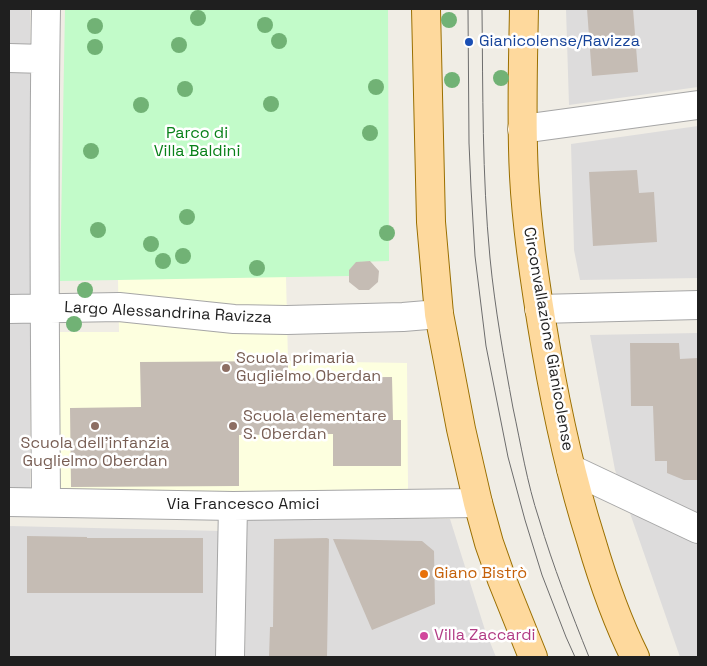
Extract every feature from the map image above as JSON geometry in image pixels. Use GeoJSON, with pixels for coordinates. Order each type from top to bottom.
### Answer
{"type":"FeatureCollection","features":[{"type":"Feature","properties":{"kind":"main road"},"geometry":{"type":"LineString","coordinates":[[426,9],[431,222],[439,314],[451,380],[478,503],[502,580],[533,657]]}},
{"type":"Feature","properties":{"kind":"main road","name":"Circonvallazione Gianicolense"},"geometry":{"type":"LineString","coordinates":[[524,9],[522,129],[526,206],[539,309],[555,401],[583,516],[606,589],[635,657]]}},
{"type":"Feature","properties":{"kind":"street","name":"Largo Alessandrina Ravizza"},"geometry":{"type":"LineString","coordinates":[[46,9],[45,307],[119,307],[234,319],[286,320],[403,317],[439,314]]}},
{"type":"Feature","properties":{"kind":"street"},"geometry":{"type":"LineString","coordinates":[[9,58],[45,59]]}},
{"type":"Feature","properties":{"kind":"street"},"geometry":{"type":"LineString","coordinates":[[522,129],[698,105]]}},
{"type":"Feature","properties":{"kind":"street"},"geometry":{"type":"LineString","coordinates":[[539,309],[698,305]]}},
{"type":"Feature","properties":{"kind":"street"},"geometry":{"type":"LineString","coordinates":[[9,309],[45,307],[46,502]]}},
{"type":"Feature","properties":{"kind":"street"},"geometry":{"type":"LineString","coordinates":[[571,469],[698,529]]}},
{"type":"Feature","properties":{"kind":"street","name":"Via Francesco Amici"},"geometry":{"type":"LineString","coordinates":[[9,502],[234,506],[478,503]]}},
{"type":"Feature","properties":{"kind":"street"},"geometry":{"type":"LineString","coordinates":[[230,657],[234,506]]}},
{"type":"Feature","properties":{"kind":"shaded area"},"geometry":{"type":"Polygon","coordinates":[[[9,9],[30,9],[30,490],[9,490],[9,9]]]}},
{"type":"Feature","properties":{"kind":"shaded area"},"geometry":{"type":"Polygon","coordinates":[[[566,9],[698,9],[698,87],[569,105],[566,9]]]}},
{"type":"Feature","properties":{"kind":"shaded area"},"geometry":{"type":"Polygon","coordinates":[[[698,126],[698,278],[580,280],[574,250],[571,144],[698,126]]]}},
{"type":"Feature","properties":{"kind":"shaded area","name":"Scuola elementare S. Oberdan"},"geometry":{"type":"Polygon","coordinates":[[[286,277],[288,361],[407,363],[408,489],[60,493],[58,332],[119,332],[118,279],[286,277]]]}},
{"type":"Feature","properties":{"kind":"shaded area"},"geometry":{"type":"Polygon","coordinates":[[[698,333],[698,657],[680,657],[615,470],[590,335],[698,333]]]}},
{"type":"Feature","properties":{"kind":"shaded area"},"geometry":{"type":"Polygon","coordinates":[[[247,517],[450,519],[485,630],[496,657],[245,657],[247,517]]]}},
{"type":"Feature","properties":{"kind":"shaded area"},"geometry":{"type":"Polygon","coordinates":[[[9,526],[221,531],[216,657],[9,657],[9,526]]]}},
{"type":"Feature","properties":{"kind":"green space","name":"Parco di Villa Baldini"},"geometry":{"type":"Polygon","coordinates":[[[65,9],[388,9],[389,261],[357,262],[349,270],[349,276],[60,281],[65,9]]]}},
{"type":"Feature","properties":{"kind":"building"},"geometry":{"type":"Polygon","coordinates":[[[587,9],[633,9],[638,72],[592,76],[587,9]]]}},
{"type":"Feature","properties":{"kind":"building"},"geometry":{"type":"Polygon","coordinates":[[[637,170],[639,193],[654,192],[657,242],[593,246],[589,172],[637,170]]]}},
{"type":"Feature","properties":{"kind":"building"},"geometry":{"type":"Polygon","coordinates":[[[370,261],[379,271],[378,282],[369,290],[359,290],[349,282],[349,270],[356,262],[370,261]]]}},
{"type":"Feature","properties":{"kind":"building"},"geometry":{"type":"Polygon","coordinates":[[[630,343],[679,343],[680,359],[698,358],[698,480],[684,480],[667,473],[667,461],[655,461],[653,406],[631,406],[630,343]]]}},
{"type":"Feature","properties":{"kind":"building"},"geometry":{"type":"Polygon","coordinates":[[[288,361],[288,378],[392,377],[393,420],[401,420],[401,466],[333,466],[333,434],[239,435],[239,486],[71,487],[70,408],[141,407],[140,362],[288,361]]]}},
{"type":"Feature","properties":{"kind":"building"},"geometry":{"type":"Polygon","coordinates":[[[27,536],[203,538],[203,593],[27,593],[27,536]]]}},
{"type":"Feature","properties":{"kind":"building"},"geometry":{"type":"Polygon","coordinates":[[[274,539],[329,539],[327,657],[269,657],[270,627],[273,627],[274,539]]]}},
{"type":"Feature","properties":{"kind":"building"},"geometry":{"type":"Polygon","coordinates":[[[333,539],[422,541],[434,551],[435,604],[372,630],[333,539]]]}},
{"type":"Feature","properties":{"kind":"tram line"},"geometry":{"type":"LineString","coordinates":[[468,9],[471,188],[475,256],[486,346],[508,457],[525,520],[542,575],[575,657]]}},
{"type":"Feature","properties":{"kind":"tram line"},"geometry":{"type":"LineString","coordinates":[[482,9],[483,134],[487,227],[503,352],[528,478],[544,537],[589,657]]}},
{"type":"Feature","properties":{"kind":"place","name":"Gianicolense/Ravizza"},"geometry":{"type":"Point","coordinates":[469,42]}},
{"type":"Feature","properties":{"kind":"place","name":"Scuola primaria Guglielmo Oberdan"},"geometry":{"type":"Point","coordinates":[226,368]}},
{"type":"Feature","properties":{"kind":"place","name":"Scuola dell'infanzia Guglielmo Oberdan"},"geometry":{"type":"Point","coordinates":[95,426]}},
{"type":"Feature","properties":{"kind":"place","name":"Scuola elementare S. Oberdan"},"geometry":{"type":"Point","coordinates":[233,426]}},
{"type":"Feature","properties":{"kind":"place","name":"Giano Bistrò"},"geometry":{"type":"Point","coordinates":[424,574]}},
{"type":"Feature","properties":{"kind":"place","name":"Villa Zaccardi"},"geometry":{"type":"Point","coordinates":[424,636]}}]}
